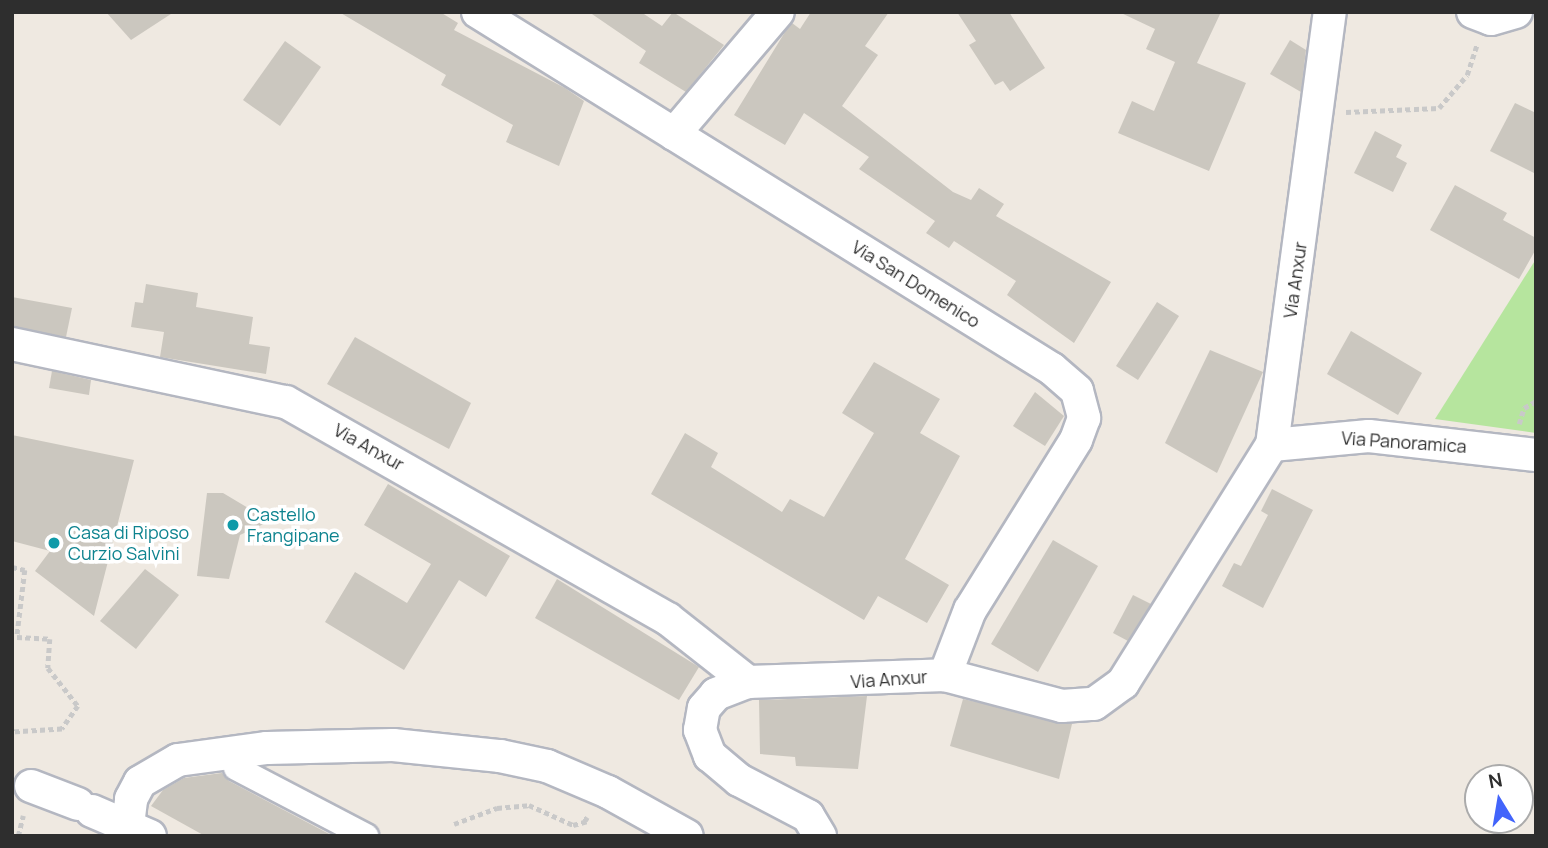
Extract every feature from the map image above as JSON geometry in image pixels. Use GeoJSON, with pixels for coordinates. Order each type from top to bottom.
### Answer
{"type":"FeatureCollection","features":[{"type":"Feature","properties":{"kind":"street","name":"Via San Domenico"},"geometry":{"type":"LineString","coordinates":[[478,12],[1052,369],[1082,399],[1084,418],[1076,440],[976,600],[945,675]]}},
{"type":"Feature","properties":{"kind":"street"},"geometry":{"type":"LineString","coordinates":[[674,134],[778,12]]}},
{"type":"Feature","properties":{"kind":"street","name":"Via Anxur"},"geometry":{"type":"LineString","coordinates":[[12,344],[235,387],[293,406],[667,619],[748,682],[843,683],[945,675],[1069,707],[1106,698],[1123,683],[1272,445],[1316,130],[1329,12]]}},
{"type":"Feature","properties":{"kind":"street"},"geometry":{"type":"LineString","coordinates":[[1479,16],[1517,12]]}},
{"type":"Feature","properties":{"kind":"street","name":"Via Panoramica"},"geometry":{"type":"LineString","coordinates":[[1272,445],[1369,436],[1536,455]]}},
{"type":"Feature","properties":{"kind":"street"},"geometry":{"type":"LineString","coordinates":[[748,682],[708,701],[700,730],[704,748],[739,780],[808,816],[820,836]]}},
{"type":"Feature","properties":{"kind":"street"},"geometry":{"type":"LineString","coordinates":[[139,831],[131,799],[140,782],[178,760],[267,748],[393,745],[500,755],[547,766],[608,792],[687,836]]}},
{"type":"Feature","properties":{"kind":"street"},"geometry":{"type":"LineString","coordinates":[[236,768],[366,836]]}},
{"type":"Feature","properties":{"kind":"street"},"geometry":{"type":"LineString","coordinates":[[32,786],[139,831]]}},
{"type":"Feature","properties":{"kind":"path"},"geometry":{"type":"LineString","coordinates":[[1316,130],[1318,120],[1349,111],[1439,108],[1467,75],[1479,16]]}},
{"type":"Feature","properties":{"kind":"path"},"geometry":{"type":"LineString","coordinates":[[12,567],[25,570],[17,637],[50,639],[48,668],[78,706],[62,729],[12,732]]}},
{"type":"Feature","properties":{"kind":"path"},"geometry":{"type":"LineString","coordinates":[[454,824],[497,808],[529,805],[552,812]]}},
{"type":"Feature","properties":{"kind":"green space"},"geometry":{"type":"Polygon","coordinates":[[[1536,259],[1536,433],[1435,419],[1536,259]]]}},
{"type":"Feature","properties":{"kind":"building"},"geometry":{"type":"Polygon","coordinates":[[[106,12],[174,12],[131,40],[106,12]]]}},
{"type":"Feature","properties":{"kind":"building"},"geometry":{"type":"Polygon","coordinates":[[[339,12],[440,12],[458,23],[454,30],[565,88],[584,101],[559,166],[506,142],[513,125],[441,85],[446,75],[339,12]]]}},
{"type":"Feature","properties":{"kind":"building"},"geometry":{"type":"Polygon","coordinates":[[[589,12],[641,12],[662,26],[673,12],[724,45],[686,92],[639,63],[646,51],[589,12]]]}},
{"type":"Feature","properties":{"kind":"building"},"geometry":{"type":"Polygon","coordinates":[[[811,12],[889,12],[865,46],[878,55],[842,106],[953,192],[971,200],[979,188],[1004,204],[996,216],[1111,282],[1074,343],[1007,295],[1016,281],[954,241],[949,248],[926,233],[935,221],[859,169],[869,157],[804,113],[785,145],[734,115],[785,32],[792,23],[800,29],[811,12]]]}},
{"type":"Feature","properties":{"kind":"building"},"geometry":{"type":"Polygon","coordinates":[[[957,12],[1009,12],[1045,68],[1010,91],[1003,81],[995,85],[969,45],[976,41],[957,12]]]}},
{"type":"Feature","properties":{"kind":"building"},"geometry":{"type":"Polygon","coordinates":[[[1119,12],[1221,12],[1197,63],[1246,83],[1209,171],[1118,133],[1132,101],[1154,111],[1175,62],[1146,49],[1155,29],[1119,12]]]}},
{"type":"Feature","properties":{"kind":"building"},"geometry":{"type":"Polygon","coordinates":[[[1290,40],[1306,50],[1301,92],[1270,74],[1290,40]]]}},
{"type":"Feature","properties":{"kind":"building"},"geometry":{"type":"Polygon","coordinates":[[[285,41],[321,67],[280,126],[243,100],[285,41]]]}},
{"type":"Feature","properties":{"kind":"building"},"geometry":{"type":"Polygon","coordinates":[[[1515,103],[1536,113],[1536,174],[1490,151],[1515,103]]]}},
{"type":"Feature","properties":{"kind":"building"},"geometry":{"type":"Polygon","coordinates":[[[1375,131],[1402,145],[1396,157],[1407,163],[1393,192],[1354,173],[1375,131]]]}},
{"type":"Feature","properties":{"kind":"building"},"geometry":{"type":"Polygon","coordinates":[[[1455,185],[1507,213],[1503,220],[1536,238],[1536,249],[1519,279],[1430,230],[1455,185]]]}},
{"type":"Feature","properties":{"kind":"building"},"geometry":{"type":"Polygon","coordinates":[[[146,284],[198,293],[196,307],[253,317],[249,344],[270,347],[266,374],[160,357],[164,332],[131,327],[135,302],[143,303],[146,284]]]}},
{"type":"Feature","properties":{"kind":"building"},"geometry":{"type":"Polygon","coordinates":[[[12,297],[72,308],[66,337],[12,326],[12,297]]]}},
{"type":"Feature","properties":{"kind":"building"},"geometry":{"type":"Polygon","coordinates":[[[1157,302],[1179,316],[1138,380],[1116,366],[1157,302]]]}},
{"type":"Feature","properties":{"kind":"building"},"geometry":{"type":"Polygon","coordinates":[[[1351,331],[1422,373],[1398,415],[1327,374],[1351,331]]]}},
{"type":"Feature","properties":{"kind":"building"},"geometry":{"type":"Polygon","coordinates":[[[355,337],[471,403],[449,449],[327,384],[355,337]]]}},
{"type":"Feature","properties":{"kind":"building"},"geometry":{"type":"Polygon","coordinates":[[[1210,350],[1263,372],[1217,473],[1165,443],[1210,350]]]}},
{"type":"Feature","properties":{"kind":"building"},"geometry":{"type":"Polygon","coordinates":[[[874,362],[940,399],[920,433],[960,456],[905,559],[949,585],[927,623],[878,596],[864,620],[651,494],[685,433],[718,453],[711,467],[782,512],[790,499],[824,517],[874,433],[842,413],[874,362]]]}},
{"type":"Feature","properties":{"kind":"building"},"geometry":{"type":"Polygon","coordinates":[[[52,371],[91,380],[89,395],[49,388],[52,371]]]}},
{"type":"Feature","properties":{"kind":"building"},"geometry":{"type":"Polygon","coordinates":[[[1035,392],[1064,416],[1045,446],[1013,426],[1035,392]]]}},
{"type":"Feature","properties":{"kind":"building","name":"Casa di Riposo Curzio Salvini"},"geometry":{"type":"Polygon","coordinates":[[[12,435],[134,460],[94,616],[35,571],[50,551],[12,541],[12,435]]]}},
{"type":"Feature","properties":{"kind":"building"},"geometry":{"type":"Polygon","coordinates":[[[388,484],[510,556],[486,597],[459,580],[404,670],[325,622],[355,572],[407,603],[431,564],[364,525],[388,484]]]}},
{"type":"Feature","properties":{"kind":"building"},"geometry":{"type":"Polygon","coordinates":[[[1272,489],[1313,510],[1263,608],[1222,586],[1234,563],[1241,566],[1268,515],[1261,511],[1272,489]]]}},
{"type":"Feature","properties":{"kind":"building","name":"Castello Frangipane"},"geometry":{"type":"Polygon","coordinates":[[[207,493],[223,493],[270,521],[240,535],[229,579],[197,576],[207,493]]]}},
{"type":"Feature","properties":{"kind":"building"},"geometry":{"type":"Polygon","coordinates":[[[1053,540],[1098,566],[1038,672],[991,644],[1053,540]]]}},
{"type":"Feature","properties":{"kind":"building"},"geometry":{"type":"Polygon","coordinates":[[[145,569],[179,595],[136,649],[100,621],[145,569]]]}},
{"type":"Feature","properties":{"kind":"building"},"geometry":{"type":"Polygon","coordinates":[[[557,579],[699,667],[679,700],[535,618],[557,579]]]}},
{"type":"Feature","properties":{"kind":"building"},"geometry":{"type":"Polygon","coordinates":[[[1133,595],[1151,604],[1128,641],[1113,633],[1133,595]]]}},
{"type":"Feature","properties":{"kind":"building"},"geometry":{"type":"Polygon","coordinates":[[[867,696],[858,769],[796,766],[795,757],[760,754],[759,700],[867,696]]]}},
{"type":"Feature","properties":{"kind":"building"},"geometry":{"type":"Polygon","coordinates":[[[963,699],[1072,724],[1059,779],[950,746],[963,699]]]}},
{"type":"Feature","properties":{"kind":"building"},"geometry":{"type":"Polygon","coordinates":[[[222,773],[229,781],[333,836],[205,836],[151,806],[163,790],[184,778],[222,773]]]}},
{"type":"Feature","properties":{"kind":"place","name":"Castello Frangipane"},"geometry":{"type":"Point","coordinates":[233,525]}},
{"type":"Feature","properties":{"kind":"place","name":"Casa di Riposo Curzio Salvini"},"geometry":{"type":"Point","coordinates":[54,543]}}]}
